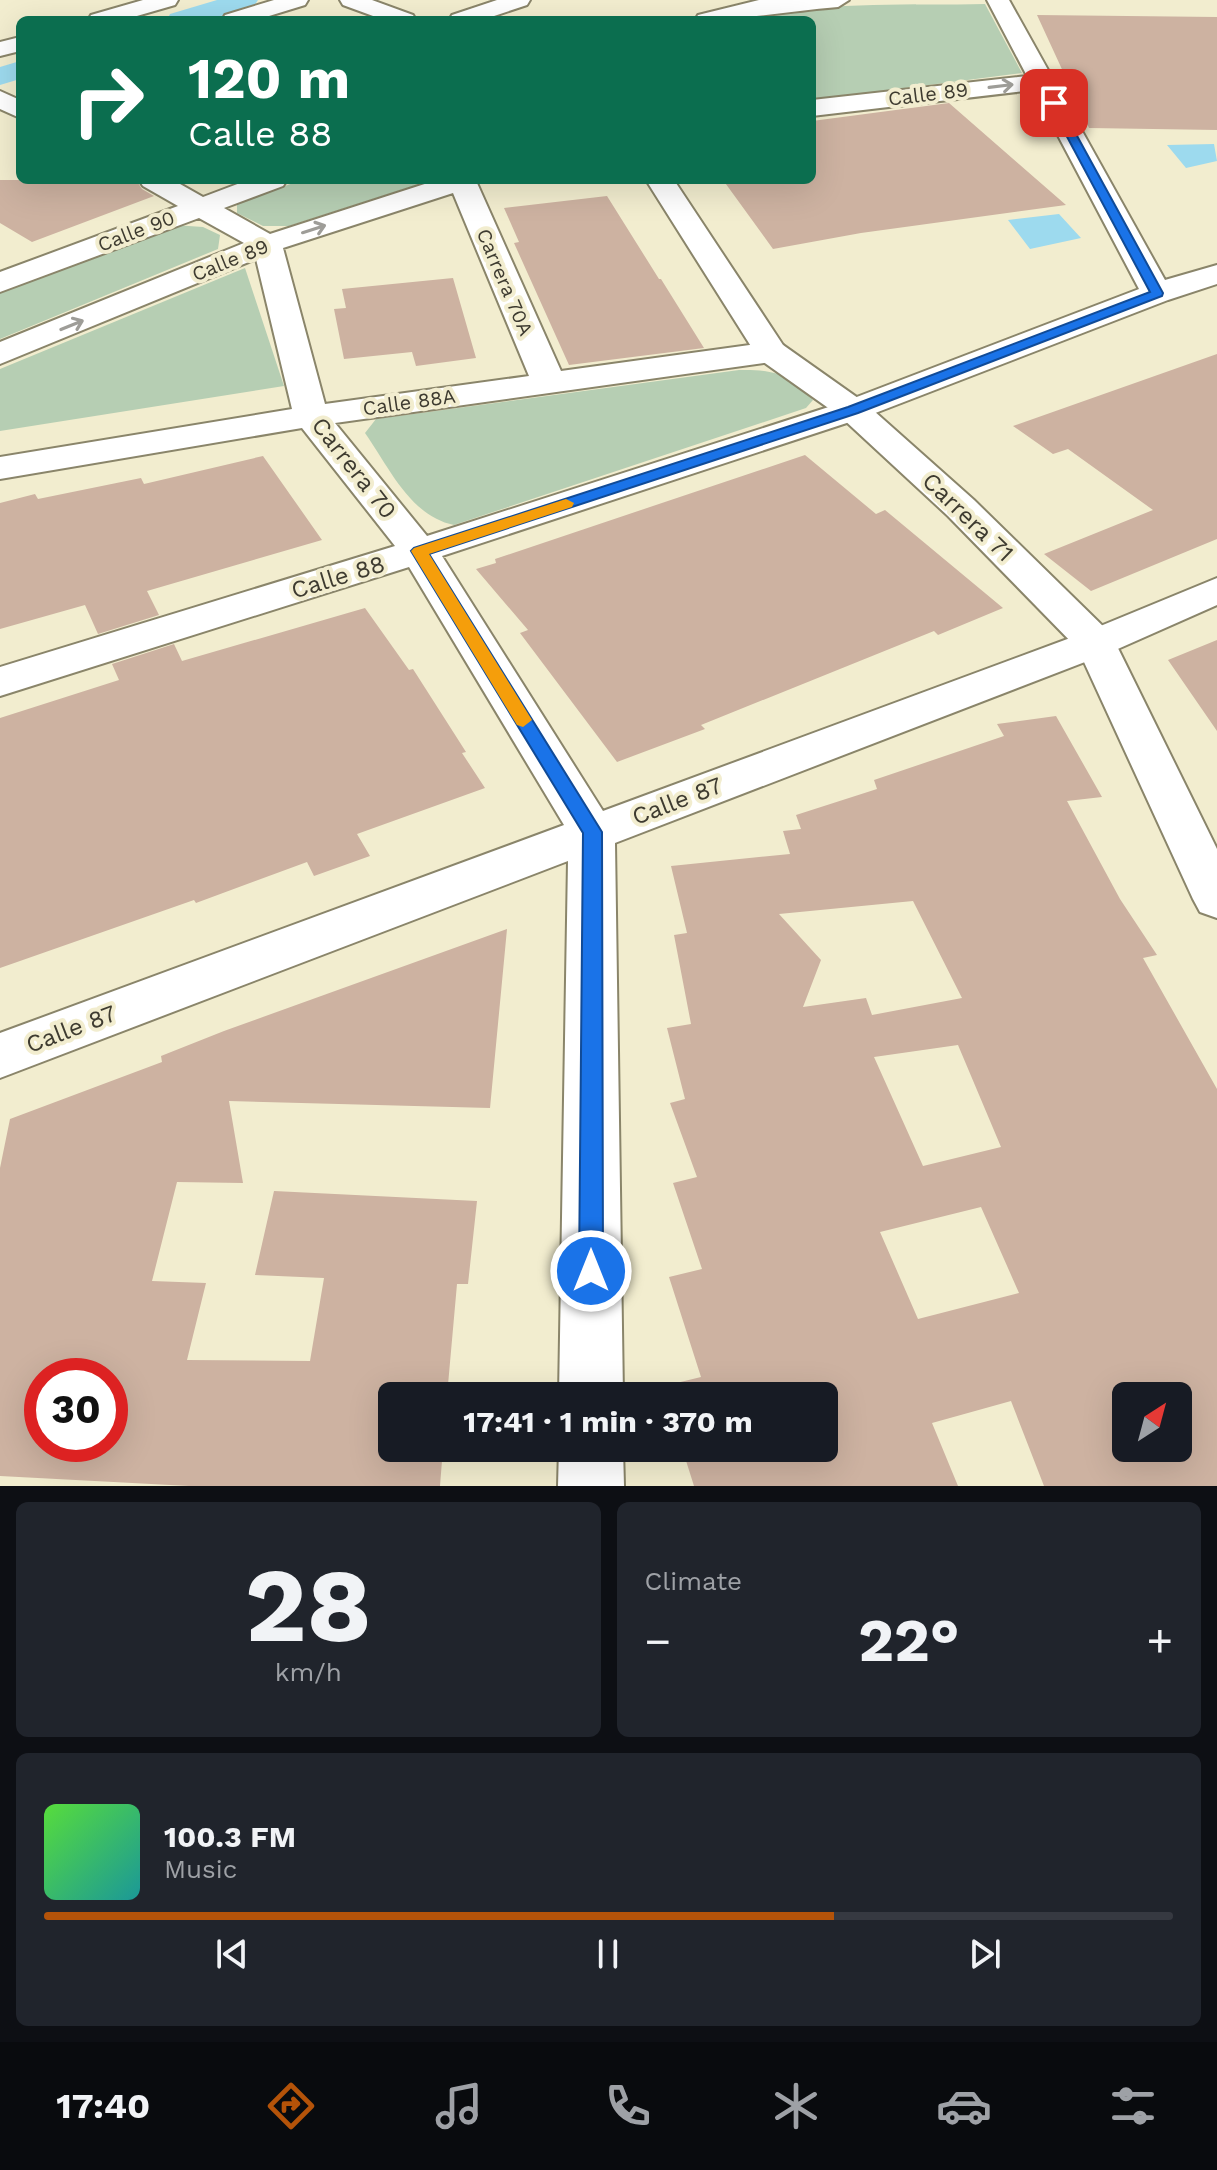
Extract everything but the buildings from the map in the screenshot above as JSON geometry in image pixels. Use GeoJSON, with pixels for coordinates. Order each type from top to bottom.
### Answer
{"type":"FeatureCollection","features":[{"type":"Feature","properties":{"kind":"street"},"geometry":{"type":"LineString","coordinates":[[113,16],[167,0]]}},
{"type":"Feature","properties":{"kind":"street"},"geometry":{"type":"LineString","coordinates":[[246,16],[297,0]]}},
{"type":"Feature","properties":{"kind":"street"},"geometry":{"type":"LineString","coordinates":[[351,0],[394,16]]}},
{"type":"Feature","properties":{"kind":"street"},"geometry":{"type":"LineString","coordinates":[[472,16],[519,0]]}},
{"type":"Feature","properties":{"kind":"street"},"geometry":{"type":"LineString","coordinates":[[722,16],[759,7],[838,0]]}},
{"type":"Feature","properties":{"kind":"street"},"geometry":{"type":"LineString","coordinates":[[998,0],[1044,81],[1075,147],[1157,293]]}},
{"type":"Feature","properties":{"kind":"street","name":"Calle 89"},"geometry":{"type":"LineString","coordinates":[[816,108],[1044,81]]}},
{"type":"Feature","properties":{"kind":"street"},"geometry":{"type":"LineString","coordinates":[[161,184],[267,244]]}},
{"type":"Feature","properties":{"kind":"street","name":"Calle 90"},"geometry":{"type":"LineString","coordinates":[[0,283],[262,184]]}},
{"type":"Feature","properties":{"kind":"street","name":"Calle 89"},"geometry":{"type":"LineString","coordinates":[[0,354],[267,244],[451,184]]}},
{"type":"Feature","properties":{"kind":"street","name":"Carrera 70A"},"geometry":{"type":"LineString","coordinates":[[465,184],[549,383]]}},
{"type":"Feature","properties":{"kind":"street","name":"Carrera 71"},"geometry":{"type":"LineString","coordinates":[[663,184],[771,352],[853,410],[961,508],[1096,643],[1217,899]]}},
{"type":"Feature","properties":{"kind":"street","name":"Carrera 70"},"geometry":{"type":"LineString","coordinates":[[267,244],[311,416],[419,551],[592,832]]}},
{"type":"Feature","properties":{"kind":"street","name":"Calle 88"},"geometry":{"type":"LineString","coordinates":[[0,682],[419,551],[853,410],[1157,293],[1217,274]]}},
{"type":"Feature","properties":{"kind":"street","name":"Calle 88A"},"geometry":{"type":"LineString","coordinates":[[0,468],[311,416],[771,352]]}},
{"type":"Feature","properties":{"kind":"street","name":"Calle 87"},"geometry":{"type":"LineString","coordinates":[[0,1056],[1096,643],[1217,590]]}},
{"type":"Feature","properties":{"kind":"street"},"geometry":{"type":"LineString","coordinates":[[591,1382],[592,832]]}},
{"type":"Feature","properties":{"kind":"street"},"geometry":{"type":"LineString","coordinates":[[591,1462],[591,1486]]}},
{"type":"Feature","properties":{"kind":"green space"},"geometry":{"type":"Polygon","coordinates":[[[985,4],[1022,73],[816,99],[816,16],[762,16],[802,9],[985,4]]]}},
{"type":"Feature","properties":{"kind":"green space"},"geometry":{"type":"Polygon","coordinates":[[[290,184],[420,184],[289,226],[263,226],[237,213],[237,204],[290,184]]]}},
{"type":"Feature","properties":{"kind":"green space"},"geometry":{"type":"Polygon","coordinates":[[[174,225],[203,227],[220,235],[218,249],[0,339],[0,293],[174,225]]]}},
{"type":"Feature","properties":{"kind":"green space"},"geometry":{"type":"Polygon","coordinates":[[[245,268],[284,386],[0,431],[0,369],[245,268]]]}},
{"type":"Feature","properties":{"kind":"green space"},"geometry":{"type":"Polygon","coordinates":[[[739,370],[780,375],[798,384],[813,400],[806,408],[454,525],[425,512],[413,501],[365,433],[376,419],[739,370]]]}},
{"type":"Feature","properties":{"kind":"water"},"geometry":{"type":"Polygon","coordinates":[[[1214,144],[1217,161],[1186,168],[1167,145],[1214,144]]]}},
{"type":"Feature","properties":{"kind":"water"},"geometry":{"type":"Polygon","coordinates":[[[1059,214],[1081,238],[1030,249],[1008,220],[1059,214]]]}},
{"type":"Feature","properties":{"kind":"waterway"},"geometry":{"type":"LineString","coordinates":[[193,16],[245,0]]}},
{"type":"Feature","properties":{"kind":"waterway"},"geometry":{"type":"LineString","coordinates":[[0,76],[16,71]]}},
{"type":"Feature","properties":{"kind":"slow traffic"},"geometry":{"type":"LineString","coordinates":[[523,720],[419,551],[566,503]]}},
{"type":"Feature","properties":{"kind":"route"},"geometry":{"type":"LineString","coordinates":[[591,1271],[592,832],[419,551],[853,410],[1157,293],[1075,147],[1054,103]]}}]}
